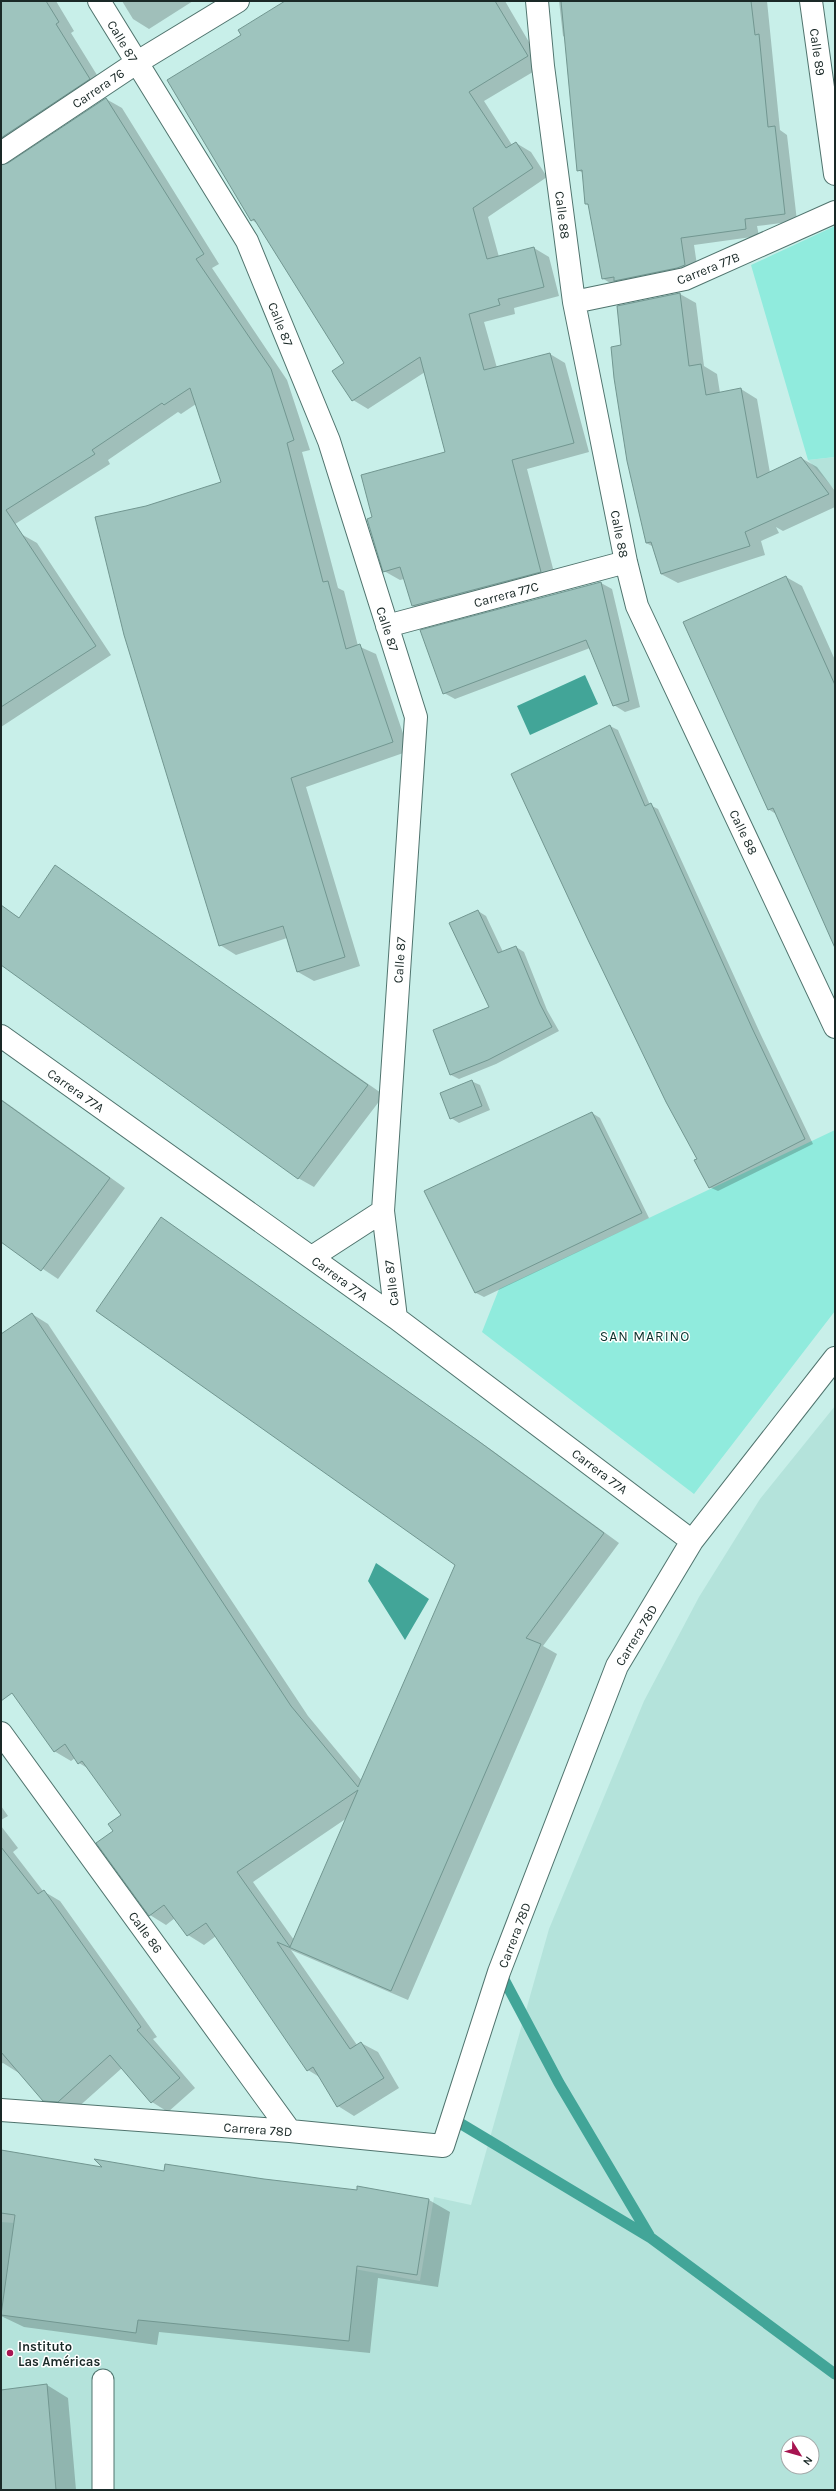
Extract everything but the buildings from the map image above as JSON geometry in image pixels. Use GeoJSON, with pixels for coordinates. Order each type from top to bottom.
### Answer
{"type":"FeatureCollection","features":[{"type":"Feature","properties":{"kind":"street","name":"Calle 87"},"geometry":{"type":"LineString","coordinates":[[99,1],[247,241],[329,442],[416,717],[383,1211],[396,1318]]}},
{"type":"Feature","properties":{"kind":"street","name":"Carrera 76"},"geometry":{"type":"LineString","coordinates":[[1,153],[136,63],[238,1]]}},
{"type":"Feature","properties":{"kind":"street","name":"Calle 88"},"geometry":{"type":"LineString","coordinates":[[537,1],[543,66],[574,302],[626,562],[637,606],[648,634],[792,933],[835,1027]]}},
{"type":"Feature","properties":{"kind":"street","name":"Calle 89"},"geometry":{"type":"LineString","coordinates":[[812,1],[835,174]]}},
{"type":"Feature","properties":{"kind":"street","name":"Carrera 77B"},"geometry":{"type":"LineString","coordinates":[[574,302],[685,280],[835,212]]}},
{"type":"Feature","properties":{"kind":"street","name":"Carrera 77C"},"geometry":{"type":"LineString","coordinates":[[387,626],[626,562]]}},
{"type":"Feature","properties":{"kind":"street","name":"Carrera 77A"},"geometry":{"type":"LineString","coordinates":[[1,1036],[396,1318],[692,1541]]}},
{"type":"Feature","properties":{"kind":"street"},"geometry":{"type":"LineString","coordinates":[[312,1257],[383,1211]]}},
{"type":"Feature","properties":{"kind":"street","name":"Carrera 78D"},"geometry":{"type":"LineString","coordinates":[[1,2110],[290,2131],[443,2146],[500,1972],[617,1666],[692,1541],[835,1358]]}},
{"type":"Feature","properties":{"kind":"street","name":"Calle 86"},"geometry":{"type":"LineString","coordinates":[[1,1733],[290,2131]]}},
{"type":"Feature","properties":{"kind":"lane"},"geometry":{"type":"LineString","coordinates":[[103,2380],[103,2490]]}},
{"type":"Feature","properties":{"kind":"shaded area"},"geometry":{"type":"Polygon","coordinates":[[[835,226],[835,457],[808,460],[751,265],[835,226]]]}},
{"type":"Feature","properties":{"kind":"shaded area"},"geometry":{"type":"Polygon","coordinates":[[[835,457],[835,490],[808,460],[835,457]]]}},
{"type":"Feature","properties":{"kind":"shaded area"},"geometry":{"type":"Polygon","coordinates":[[[585,675],[598,704],[530,735],[517,706],[585,675]]]}},
{"type":"Feature","properties":{"kind":"shaded area"},"geometry":{"type":"Polygon","coordinates":[[[835,1130],[835,1311],[694,1494],[482,1332],[499,1289],[835,1130]]]}},
{"type":"Feature","properties":{"kind":"shaded area"},"geometry":{"type":"Polygon","coordinates":[[[835,1406],[835,2490],[1,2490],[1,2222],[163,2234],[420,2281],[434,2197],[471,2205],[549,1929],[644,1701],[699,1597],[760,1499],[835,1406]]]}},
{"type":"Feature","properties":{"kind":"shaded area"},"geometry":{"type":"Polygon","coordinates":[[[376,1563],[429,1599],[405,1640],[368,1581],[376,1563]]]}},
{"type":"Feature","properties":{"kind":"waterway"},"geometry":{"type":"LineString","coordinates":[[500,1972],[559,2083],[649,2235]]}},
{"type":"Feature","properties":{"kind":"waterway"},"geometry":{"type":"LineString","coordinates":[[453,2119],[651,2238],[835,2374]]}},
{"type":"Feature","properties":{"kind":"place","name":"Instituto Las Américas"},"geometry":{"type":"Point","coordinates":[10,2353]}},
{"type":"Feature","properties":{"kind":"district","name":"SAN MARINO"},"geometry":{"type":"Point","coordinates":[645,1336]}}]}
